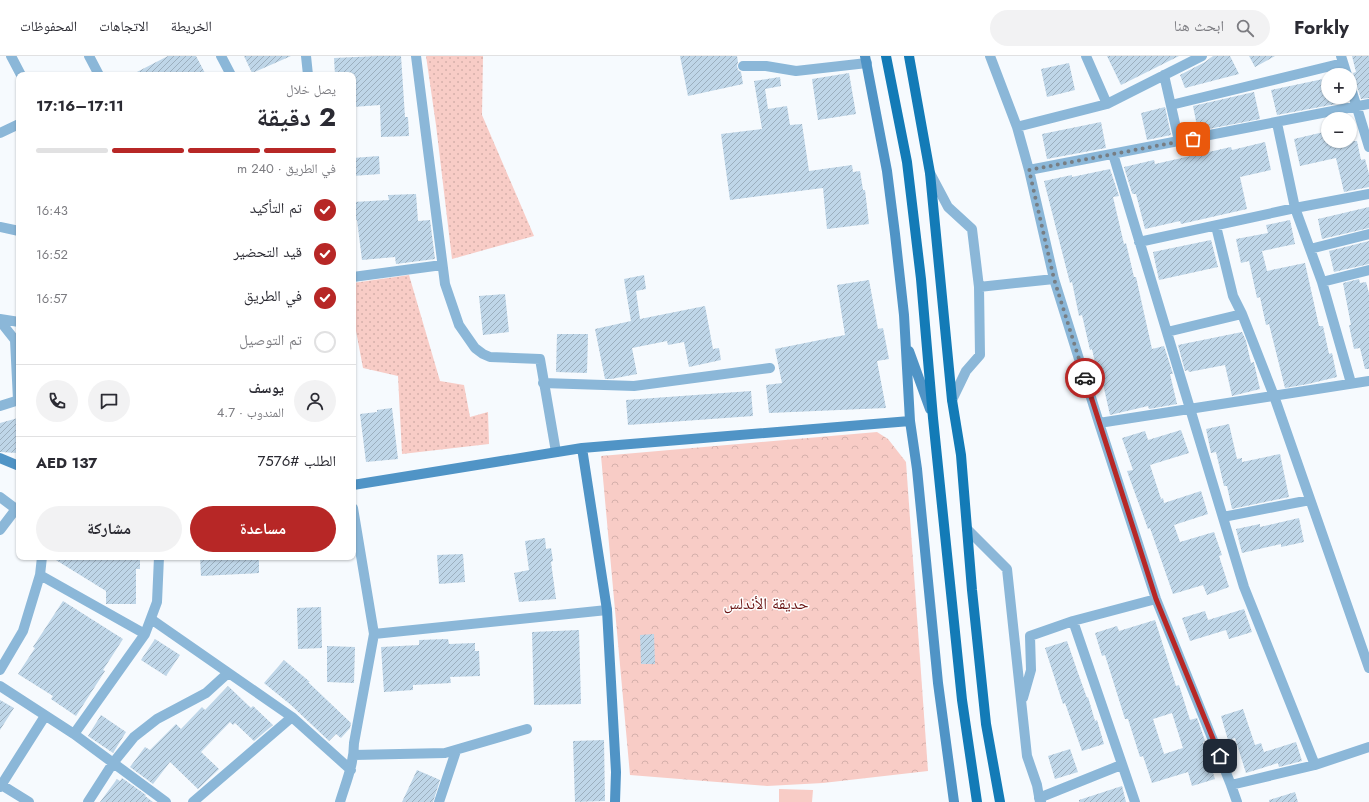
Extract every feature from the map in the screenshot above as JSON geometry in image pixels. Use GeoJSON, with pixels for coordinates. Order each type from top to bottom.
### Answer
{"type":"FeatureCollection","features":[{"type":"Feature","properties":{"kind":"main road"},"geometry":{"type":"LineString","coordinates":[[886,56],[907,162],[921,279],[933,418],[962,700],[977,802]]}},
{"type":"Feature","properties":{"kind":"main road"},"geometry":{"type":"LineString","coordinates":[[909,56],[930,173],[952,400],[961,455],[986,724],[1000,802]]}},
{"type":"Feature","properties":{"kind":"street"},"geometry":{"type":"LineString","coordinates":[[11,56],[19,72]]}},
{"type":"Feature","properties":{"kind":"street"},"geometry":{"type":"LineString","coordinates":[[89,56],[97,72]]}},
{"type":"Feature","properties":{"kind":"street"},"geometry":{"type":"LineString","coordinates":[[221,56],[229,72]]}},
{"type":"Feature","properties":{"kind":"street"},"geometry":{"type":"LineString","coordinates":[[306,56],[308,72]]}},
{"type":"Feature","properties":{"kind":"street"},"geometry":{"type":"LineString","coordinates":[[416,56],[445,284],[459,325],[474,348],[490,357],[540,359],[556,452]]}},
{"type":"Feature","properties":{"kind":"street"},"geometry":{"type":"LineString","coordinates":[[990,56],[1017,126],[1029,170],[1054,279],[1156,599],[1237,802]]}},
{"type":"Feature","properties":{"kind":"street"},"geometry":{"type":"LineString","coordinates":[[1086,56],[1107,104]]}},
{"type":"Feature","properties":{"kind":"street"},"geometry":{"type":"LineString","coordinates":[[1017,126],[1107,104],[1202,56]]}},
{"type":"Feature","properties":{"kind":"street"},"geometry":{"type":"LineString","coordinates":[[743,66],[766,66],[796,71],[866,59],[887,171],[904,316],[910,422],[917,469],[937,675],[954,802]]}},
{"type":"Feature","properties":{"kind":"street"},"geometry":{"type":"LineString","coordinates":[[1171,105],[1342,59]]}},
{"type":"Feature","properties":{"kind":"street"},"geometry":{"type":"LineString","coordinates":[[1164,75],[1180,141]]}},
{"type":"Feature","properties":{"kind":"street"},"geometry":{"type":"LineString","coordinates":[[1356,104],[1369,147]]}},
{"type":"Feature","properties":{"kind":"street"},"geometry":{"type":"LineString","coordinates":[[1029,170],[1357,108],[1369,104]]}},
{"type":"Feature","properties":{"kind":"street"},"geometry":{"type":"LineString","coordinates":[[1277,123],[1295,208],[1322,282],[1351,383]]}},
{"type":"Feature","properties":{"kind":"street"},"geometry":{"type":"LineString","coordinates":[[0,133],[16,125]]}},
{"type":"Feature","properties":{"kind":"street"},"geometry":{"type":"LineString","coordinates":[[1113,154],[1244,587],[1315,765]]}},
{"type":"Feature","properties":{"kind":"street"},"geometry":{"type":"LineString","coordinates":[[930,173],[948,207],[972,229],[979,287],[980,354],[966,371],[952,400]]}},
{"type":"Feature","properties":{"kind":"street"},"geometry":{"type":"LineString","coordinates":[[1139,242],[1295,208],[1369,194]]}},
{"type":"Feature","properties":{"kind":"street"},"geometry":{"type":"LineString","coordinates":[[1216,226],[1233,296],[1242,314],[1274,396],[1369,668]]}},
{"type":"Feature","properties":{"kind":"street"},"geometry":{"type":"LineString","coordinates":[[0,227],[16,230]]}},
{"type":"Feature","properties":{"kind":"street"},"geometry":{"type":"LineString","coordinates":[[1310,249],[1369,234]]}},
{"type":"Feature","properties":{"kind":"street"},"geometry":{"type":"LineString","coordinates":[[356,277],[442,265]]}},
{"type":"Feature","properties":{"kind":"street"},"geometry":{"type":"LineString","coordinates":[[1322,282],[1369,270]]}},
{"type":"Feature","properties":{"kind":"street"},"geometry":{"type":"LineString","coordinates":[[979,287],[1054,279]]}},
{"type":"Feature","properties":{"kind":"street"},"geometry":{"type":"LineString","coordinates":[[1166,332],[1242,314]]}},
{"type":"Feature","properties":{"kind":"street"},"geometry":{"type":"LineString","coordinates":[[0,320],[16,322]]}},
{"type":"Feature","properties":{"kind":"street"},"geometry":{"type":"LineString","coordinates":[[0,320],[15,340],[16,355]]}},
{"type":"Feature","properties":{"kind":"street"},"geometry":{"type":"LineString","coordinates":[[905,340],[933,418]]}},
{"type":"Feature","properties":{"kind":"street"},"geometry":{"type":"LineString","coordinates":[[543,383],[634,386],[770,368]]}},
{"type":"Feature","properties":{"kind":"street"},"geometry":{"type":"LineString","coordinates":[[1099,423],[1369,381]]}},
{"type":"Feature","properties":{"kind":"street"},"geometry":{"type":"LineString","coordinates":[[0,406],[16,401]]}},
{"type":"Feature","properties":{"kind":"street"},"geometry":{"type":"LineString","coordinates":[[356,485],[582,448],[910,422]]}},
{"type":"Feature","properties":{"kind":"street"},"geometry":{"type":"LineString","coordinates":[[582,448],[607,610],[616,772],[615,802]]}},
{"type":"Feature","properties":{"kind":"street"},"geometry":{"type":"LineString","coordinates":[[0,458],[16,465]]}},
{"type":"Feature","properties":{"kind":"street"},"geometry":{"type":"LineString","coordinates":[[0,497],[16,509],[0,530]]}},
{"type":"Feature","properties":{"kind":"street"},"geometry":{"type":"LineString","coordinates":[[1223,517],[1310,500]]}},
{"type":"Feature","properties":{"kind":"street"},"geometry":{"type":"LineString","coordinates":[[340,802],[351,770],[354,755],[354,743],[374,634],[356,526]]}},
{"type":"Feature","properties":{"kind":"street"},"geometry":{"type":"LineString","coordinates":[[967,529],[1007,569],[1027,756],[1037,785],[1040,801],[1121,765]]}},
{"type":"Feature","properties":{"kind":"street"},"geometry":{"type":"LineString","coordinates":[[0,670],[24,631],[40,575],[42,560]]}},
{"type":"Feature","properties":{"kind":"street"},"geometry":{"type":"LineString","coordinates":[[74,734],[145,634],[156,602],[159,560]]}},
{"type":"Feature","properties":{"kind":"street"},"geometry":{"type":"LineString","coordinates":[[40,575],[145,634]]}},
{"type":"Feature","properties":{"kind":"street"},"geometry":{"type":"LineString","coordinates":[[1022,702],[1031,670],[1030,636],[1073,621],[1156,599]]}},
{"type":"Feature","properties":{"kind":"street"},"geometry":{"type":"LineString","coordinates":[[374,634],[607,610]]}},
{"type":"Feature","properties":{"kind":"street"},"geometry":{"type":"LineString","coordinates":[[151,619],[292,717],[351,770]]}},
{"type":"Feature","properties":{"kind":"street"},"geometry":{"type":"LineString","coordinates":[[1073,621],[1121,765],[1135,802]]}},
{"type":"Feature","properties":{"kind":"street"},"geometry":{"type":"LineString","coordinates":[[88,802],[113,763],[134,738],[157,719],[206,693],[228,673]]}},
{"type":"Feature","properties":{"kind":"street"},"geometry":{"type":"LineString","coordinates":[[0,686],[74,734],[166,802]]}},
{"type":"Feature","properties":{"kind":"street"},"geometry":{"type":"LineString","coordinates":[[29,802],[0,786],[45,716]]}},
{"type":"Feature","properties":{"kind":"street"},"geometry":{"type":"LineString","coordinates":[[193,802],[292,717]]}},
{"type":"Feature","properties":{"kind":"street"},"geometry":{"type":"LineString","coordinates":[[354,755],[445,753],[527,729]]}},
{"type":"Feature","properties":{"kind":"street"},"geometry":{"type":"LineString","coordinates":[[1231,785],[1315,765],[1369,747]]}},
{"type":"Feature","properties":{"kind":"street"},"geometry":{"type":"LineString","coordinates":[[439,802],[456,751]]}},
{"type":"Feature","properties":{"kind":"green space"},"geometry":{"type":"Polygon","coordinates":[[[426,56],[483,56],[482,115],[534,236],[452,259],[426,56]]]}},
{"type":"Feature","properties":{"kind":"green space"},"geometry":{"type":"Polygon","coordinates":[[[409,275],[440,381],[464,385],[470,417],[488,412],[489,444],[402,454],[398,376],[363,368],[356,331],[356,283],[409,275]]]}},
{"type":"Feature","properties":{"kind":"green space","name":"حديقة الأندلس"},"geometry":{"type":"Polygon","coordinates":[[[877,432],[888,439],[906,462],[928,771],[823,783],[767,786],[630,775],[601,456],[877,432]]]}},
{"type":"Feature","properties":{"kind":"green space"},"geometry":{"type":"Polygon","coordinates":[[[779,789],[813,790],[812,802],[779,802],[779,789]]]}},
{"type":"Feature","properties":{"kind":"building"},"geometry":{"type":"Polygon","coordinates":[[[168,56],[196,56],[204,72],[137,72],[168,56]]]}},
{"type":"Feature","properties":{"kind":"building"},"geometry":{"type":"Polygon","coordinates":[[[244,56],[291,56],[254,72],[252,72],[244,56]]]}},
{"type":"Feature","properties":{"kind":"building"},"geometry":{"type":"Polygon","coordinates":[[[401,56],[405,117],[408,117],[409,136],[381,137],[380,105],[356,107],[356,72],[335,72],[334,58],[401,56]]]}},
{"type":"Feature","properties":{"kind":"building"},"geometry":{"type":"Polygon","coordinates":[[[680,56],[737,56],[737,66],[738,70],[741,72],[743,84],[688,96],[680,56]]]}},
{"type":"Feature","properties":{"kind":"building"},"geometry":{"type":"Polygon","coordinates":[[[1107,56],[1179,56],[1121,85],[1107,56]]]}},
{"type":"Feature","properties":{"kind":"building"},"geometry":{"type":"Polygon","coordinates":[[[1213,56],[1230,56],[1239,74],[1185,88],[1180,75],[1205,62],[1213,56]]]}},
{"type":"Feature","properties":{"kind":"building"},"geometry":{"type":"Polygon","coordinates":[[[1249,56],[1275,56],[1255,67],[1249,56]]]}},
{"type":"Feature","properties":{"kind":"building"},"geometry":{"type":"Polygon","coordinates":[[[1352,56],[1369,56],[1369,98],[1361,99],[1357,86],[1357,68],[1355,68],[1352,56]]]}},
{"type":"Feature","properties":{"kind":"building"},"geometry":{"type":"Polygon","coordinates":[[[1069,63],[1075,90],[1047,97],[1041,69],[1069,63]]]}},
{"type":"Feature","properties":{"kind":"building"},"geometry":{"type":"Polygon","coordinates":[[[849,73],[856,114],[818,120],[812,79],[849,73]]]}},
{"type":"Feature","properties":{"kind":"building"},"geometry":{"type":"Polygon","coordinates":[[[780,77],[781,86],[765,89],[768,109],[787,106],[790,125],[802,124],[809,171],[852,165],[853,172],[860,171],[863,190],[865,190],[869,224],[827,229],[823,188],[730,200],[721,134],[762,129],[754,81],[780,77]]]}},
{"type":"Feature","properties":{"kind":"building"},"geometry":{"type":"Polygon","coordinates":[[[1321,79],[1321,104],[1336,104],[1277,115],[1271,90],[1321,79]]]}},
{"type":"Feature","properties":{"kind":"building"},"geometry":{"type":"Polygon","coordinates":[[[1254,92],[1260,119],[1198,131],[1193,106],[1254,92]]]}},
{"type":"Feature","properties":{"kind":"building"},"geometry":{"type":"Polygon","coordinates":[[[1165,107],[1171,135],[1147,140],[1141,113],[1165,107]]]}},
{"type":"Feature","properties":{"kind":"building"},"geometry":{"type":"Polygon","coordinates":[[[1101,122],[1106,148],[1047,159],[1042,134],[1101,122]]]}},
{"type":"Feature","properties":{"kind":"building"},"geometry":{"type":"Polygon","coordinates":[[[1321,133],[1321,148],[1357,148],[1357,141],[1361,160],[1365,159],[1369,174],[1369,187],[1344,192],[1336,158],[1300,166],[1294,139],[1321,133]]]}},
{"type":"Feature","properties":{"kind":"building"},"geometry":{"type":"Polygon","coordinates":[[[1265,142],[1271,170],[1240,177],[1247,209],[1181,224],[1180,221],[1145,229],[1136,194],[1132,193],[1124,167],[1154,160],[1155,164],[1231,147],[1232,150],[1265,142]]]}},
{"type":"Feature","properties":{"kind":"building"},"geometry":{"type":"Polygon","coordinates":[[[379,156],[380,174],[356,176],[356,158],[379,156]]]}},
{"type":"Feature","properties":{"kind":"building"},"geometry":{"type":"Polygon","coordinates":[[[1110,169],[1119,196],[1113,197],[1124,244],[1126,243],[1134,277],[1136,277],[1152,349],[1164,346],[1173,374],[1170,374],[1177,404],[1149,409],[1148,406],[1110,415],[1103,384],[1100,385],[1092,349],[1090,350],[1082,315],[1079,316],[1072,282],[1070,283],[1044,181],[1110,169]]]}},
{"type":"Feature","properties":{"kind":"building"},"geometry":{"type":"Polygon","coordinates":[[[416,194],[418,221],[430,220],[435,259],[396,264],[395,257],[362,260],[356,220],[356,202],[389,200],[388,195],[416,194]]]}},
{"type":"Feature","properties":{"kind":"building"},"geometry":{"type":"Polygon","coordinates":[[[1369,207],[1369,228],[1322,239],[1318,219],[1369,207]]]}},
{"type":"Feature","properties":{"kind":"building"},"geometry":{"type":"Polygon","coordinates":[[[1290,220],[1295,244],[1262,251],[1267,271],[1305,263],[1319,326],[1323,326],[1329,354],[1332,353],[1337,377],[1285,388],[1269,324],[1266,325],[1260,297],[1257,298],[1249,261],[1241,263],[1236,239],[1268,233],[1266,225],[1290,220]]]}},
{"type":"Feature","properties":{"kind":"building"},"geometry":{"type":"Polygon","coordinates":[[[1211,240],[1218,267],[1159,280],[1153,252],[1211,240]]]}},
{"type":"Feature","properties":{"kind":"building"},"geometry":{"type":"Polygon","coordinates":[[[1369,241],[1369,264],[1334,272],[1329,251],[1369,241]]]}},
{"type":"Feature","properties":{"kind":"building"},"geometry":{"type":"Polygon","coordinates":[[[644,275],[646,289],[636,291],[640,319],[705,306],[713,349],[719,348],[721,360],[689,367],[684,342],[668,345],[667,341],[632,348],[637,374],[605,379],[595,329],[631,321],[624,279],[644,275]]]}},
{"type":"Feature","properties":{"kind":"building"},"geometry":{"type":"Polygon","coordinates":[[[1359,279],[1360,283],[1366,282],[1369,293],[1369,369],[1365,369],[1360,348],[1354,349],[1343,283],[1359,279]]]}},
{"type":"Feature","properties":{"kind":"building"},"geometry":{"type":"Polygon","coordinates":[[[869,280],[878,329],[883,328],[889,359],[877,361],[886,408],[769,413],[766,385],[782,383],[775,349],[845,335],[837,285],[869,280]]]}},
{"type":"Feature","properties":{"kind":"building"},"geometry":{"type":"Polygon","coordinates":[[[505,294],[509,332],[483,335],[479,296],[505,294]]]}},
{"type":"Feature","properties":{"kind":"building"},"geometry":{"type":"Polygon","coordinates":[[[1242,332],[1246,341],[1251,363],[1254,362],[1260,389],[1232,396],[1225,365],[1189,372],[1188,370],[1185,371],[1178,345],[1242,332]]]}},
{"type":"Feature","properties":{"kind":"building"},"geometry":{"type":"Polygon","coordinates":[[[557,334],[588,334],[587,373],[556,372],[557,334]]]}},
{"type":"Feature","properties":{"kind":"building"},"geometry":{"type":"Polygon","coordinates":[[[751,391],[753,416],[628,425],[626,400],[751,391]]]}},
{"type":"Feature","properties":{"kind":"building"},"geometry":{"type":"Polygon","coordinates":[[[392,408],[398,459],[366,462],[360,414],[392,408]]]}},
{"type":"Feature","properties":{"kind":"building"},"geometry":{"type":"Polygon","coordinates":[[[16,419],[16,453],[0,452],[0,423],[16,419]]]}},
{"type":"Feature","properties":{"kind":"building"},"geometry":{"type":"Polygon","coordinates":[[[1229,424],[1237,459],[1242,458],[1242,462],[1280,454],[1289,497],[1232,509],[1227,486],[1224,486],[1216,452],[1211,453],[1206,429],[1229,424]]]}},
{"type":"Feature","properties":{"kind":"building"},"geometry":{"type":"Polygon","coordinates":[[[1181,430],[1189,453],[1150,465],[1161,499],[1163,498],[1164,503],[1201,491],[1208,514],[1174,525],[1180,542],[1214,532],[1222,555],[1219,556],[1229,587],[1207,595],[1203,585],[1173,594],[1150,528],[1148,529],[1127,471],[1133,470],[1122,438],[1145,431],[1148,440],[1181,430]]]}},
{"type":"Feature","properties":{"kind":"building"},"geometry":{"type":"Polygon","coordinates":[[[1299,518],[1304,542],[1281,547],[1281,544],[1242,553],[1236,529],[1260,524],[1260,527],[1299,518]]]}},
{"type":"Feature","properties":{"kind":"building"},"geometry":{"type":"Polygon","coordinates":[[[545,538],[546,549],[551,548],[553,561],[551,562],[556,599],[519,602],[514,573],[529,570],[525,541],[545,538]]]}},
{"type":"Feature","properties":{"kind":"building"},"geometry":{"type":"Polygon","coordinates":[[[463,554],[465,582],[439,584],[437,555],[463,554]]]}},
{"type":"Feature","properties":{"kind":"building"},"geometry":{"type":"Polygon","coordinates":[[[56,560],[140,560],[140,569],[136,569],[136,604],[106,604],[106,591],[56,560]]]}},
{"type":"Feature","properties":{"kind":"building"},"geometry":{"type":"Polygon","coordinates":[[[200,560],[259,560],[259,573],[201,576],[200,560]]]}},
{"type":"Feature","properties":{"kind":"building"},"geometry":{"type":"Polygon","coordinates":[[[63,601],[123,639],[103,670],[105,671],[76,716],[51,699],[53,696],[18,674],[35,648],[33,647],[63,601]]]}},
{"type":"Feature","properties":{"kind":"building"},"geometry":{"type":"Polygon","coordinates":[[[321,607],[322,648],[298,649],[297,608],[321,607]]]}},
{"type":"Feature","properties":{"kind":"building"},"geometry":{"type":"Polygon","coordinates":[[[1244,609],[1252,632],[1229,639],[1226,630],[1190,641],[1182,618],[1205,611],[1208,620],[1244,609]]]}},
{"type":"Feature","properties":{"kind":"building"},"geometry":{"type":"Polygon","coordinates":[[[1155,620],[1176,686],[1179,685],[1190,720],[1197,718],[1215,779],[1192,786],[1188,772],[1152,783],[1143,756],[1140,757],[1128,719],[1125,719],[1105,655],[1102,656],[1095,633],[1117,626],[1119,631],[1155,620]],[[1172,713],[1153,719],[1164,754],[1183,748],[1172,713]]]}},
{"type":"Feature","properties":{"kind":"building"},"geometry":{"type":"Polygon","coordinates":[[[579,630],[581,704],[534,705],[532,632],[579,630]]]}},
{"type":"Feature","properties":{"kind":"building"},"geometry":{"type":"Polygon","coordinates":[[[654,634],[655,664],[641,664],[640,635],[654,634]]]}},
{"type":"Feature","properties":{"kind":"building"},"geometry":{"type":"Polygon","coordinates":[[[155,639],[180,655],[166,676],[141,660],[155,639]]]}},
{"type":"Feature","properties":{"kind":"building"},"geometry":{"type":"Polygon","coordinates":[[[448,639],[449,644],[475,643],[475,651],[479,651],[480,676],[450,677],[451,683],[413,685],[413,690],[384,692],[381,647],[419,645],[419,640],[448,639]]]}},
{"type":"Feature","properties":{"kind":"building"},"geometry":{"type":"Polygon","coordinates":[[[1067,641],[1087,698],[1088,697],[1095,721],[1097,720],[1104,744],[1082,751],[1065,703],[1063,704],[1045,648],[1067,641]]]}},
{"type":"Feature","properties":{"kind":"building"},"geometry":{"type":"Polygon","coordinates":[[[327,646],[355,647],[354,683],[327,682],[327,646]]]}},
{"type":"Feature","properties":{"kind":"building"},"geometry":{"type":"Polygon","coordinates":[[[284,660],[310,682],[308,682],[351,723],[350,728],[341,738],[336,734],[329,741],[291,705],[264,683],[284,660]]]}},
{"type":"Feature","properties":{"kind":"building"},"geometry":{"type":"Polygon","coordinates":[[[228,686],[251,708],[253,706],[273,725],[254,741],[235,723],[233,725],[230,722],[201,752],[219,769],[198,789],[170,762],[153,784],[130,767],[145,747],[150,750],[176,724],[181,729],[202,707],[205,710],[228,686]]]}},
{"type":"Feature","properties":{"kind":"building"},"geometry":{"type":"Polygon","coordinates":[[[0,700],[14,708],[0,730],[0,700]]]}},
{"type":"Feature","properties":{"kind":"building"},"geometry":{"type":"Polygon","coordinates":[[[1243,709],[1255,745],[1261,743],[1264,752],[1296,742],[1302,761],[1279,767],[1278,763],[1246,773],[1235,738],[1228,740],[1221,716],[1243,709]]]}},
{"type":"Feature","properties":{"kind":"building"},"geometry":{"type":"Polygon","coordinates":[[[101,715],[126,732],[113,753],[88,736],[101,715]]]}},
{"type":"Feature","properties":{"kind":"building"},"geometry":{"type":"Polygon","coordinates":[[[604,740],[605,801],[575,802],[573,741],[604,740]]]}},
{"type":"Feature","properties":{"kind":"building"},"geometry":{"type":"Polygon","coordinates":[[[1070,749],[1078,772],[1055,779],[1048,756],[1070,749]]]}},
{"type":"Feature","properties":{"kind":"building"},"geometry":{"type":"Polygon","coordinates":[[[417,770],[440,780],[433,802],[402,802],[417,770]]]}},
{"type":"Feature","properties":{"kind":"building"},"geometry":{"type":"Polygon","coordinates":[[[122,778],[146,795],[145,796],[153,802],[100,802],[117,779],[120,781],[122,778]]]}},
{"type":"Feature","properties":{"kind":"building"},"geometry":{"type":"Polygon","coordinates":[[[1122,786],[1126,802],[1079,802],[1079,800],[1122,786]]]}},
{"type":"Feature","properties":{"kind":"building"},"geometry":{"type":"Polygon","coordinates":[[[1295,792],[1298,802],[1269,802],[1269,800],[1295,792]]]}},
{"type":"Feature","properties":{"kind":"way so far"},"geometry":{"type":"LineString","coordinates":[[1085,378],[1054,279],[1029,170],[1193,139]]}},
{"type":"Feature","properties":{"kind":"route"},"geometry":{"type":"LineString","coordinates":[[1085,378],[1103,438],[1156,599],[1220,756]]}}]}
